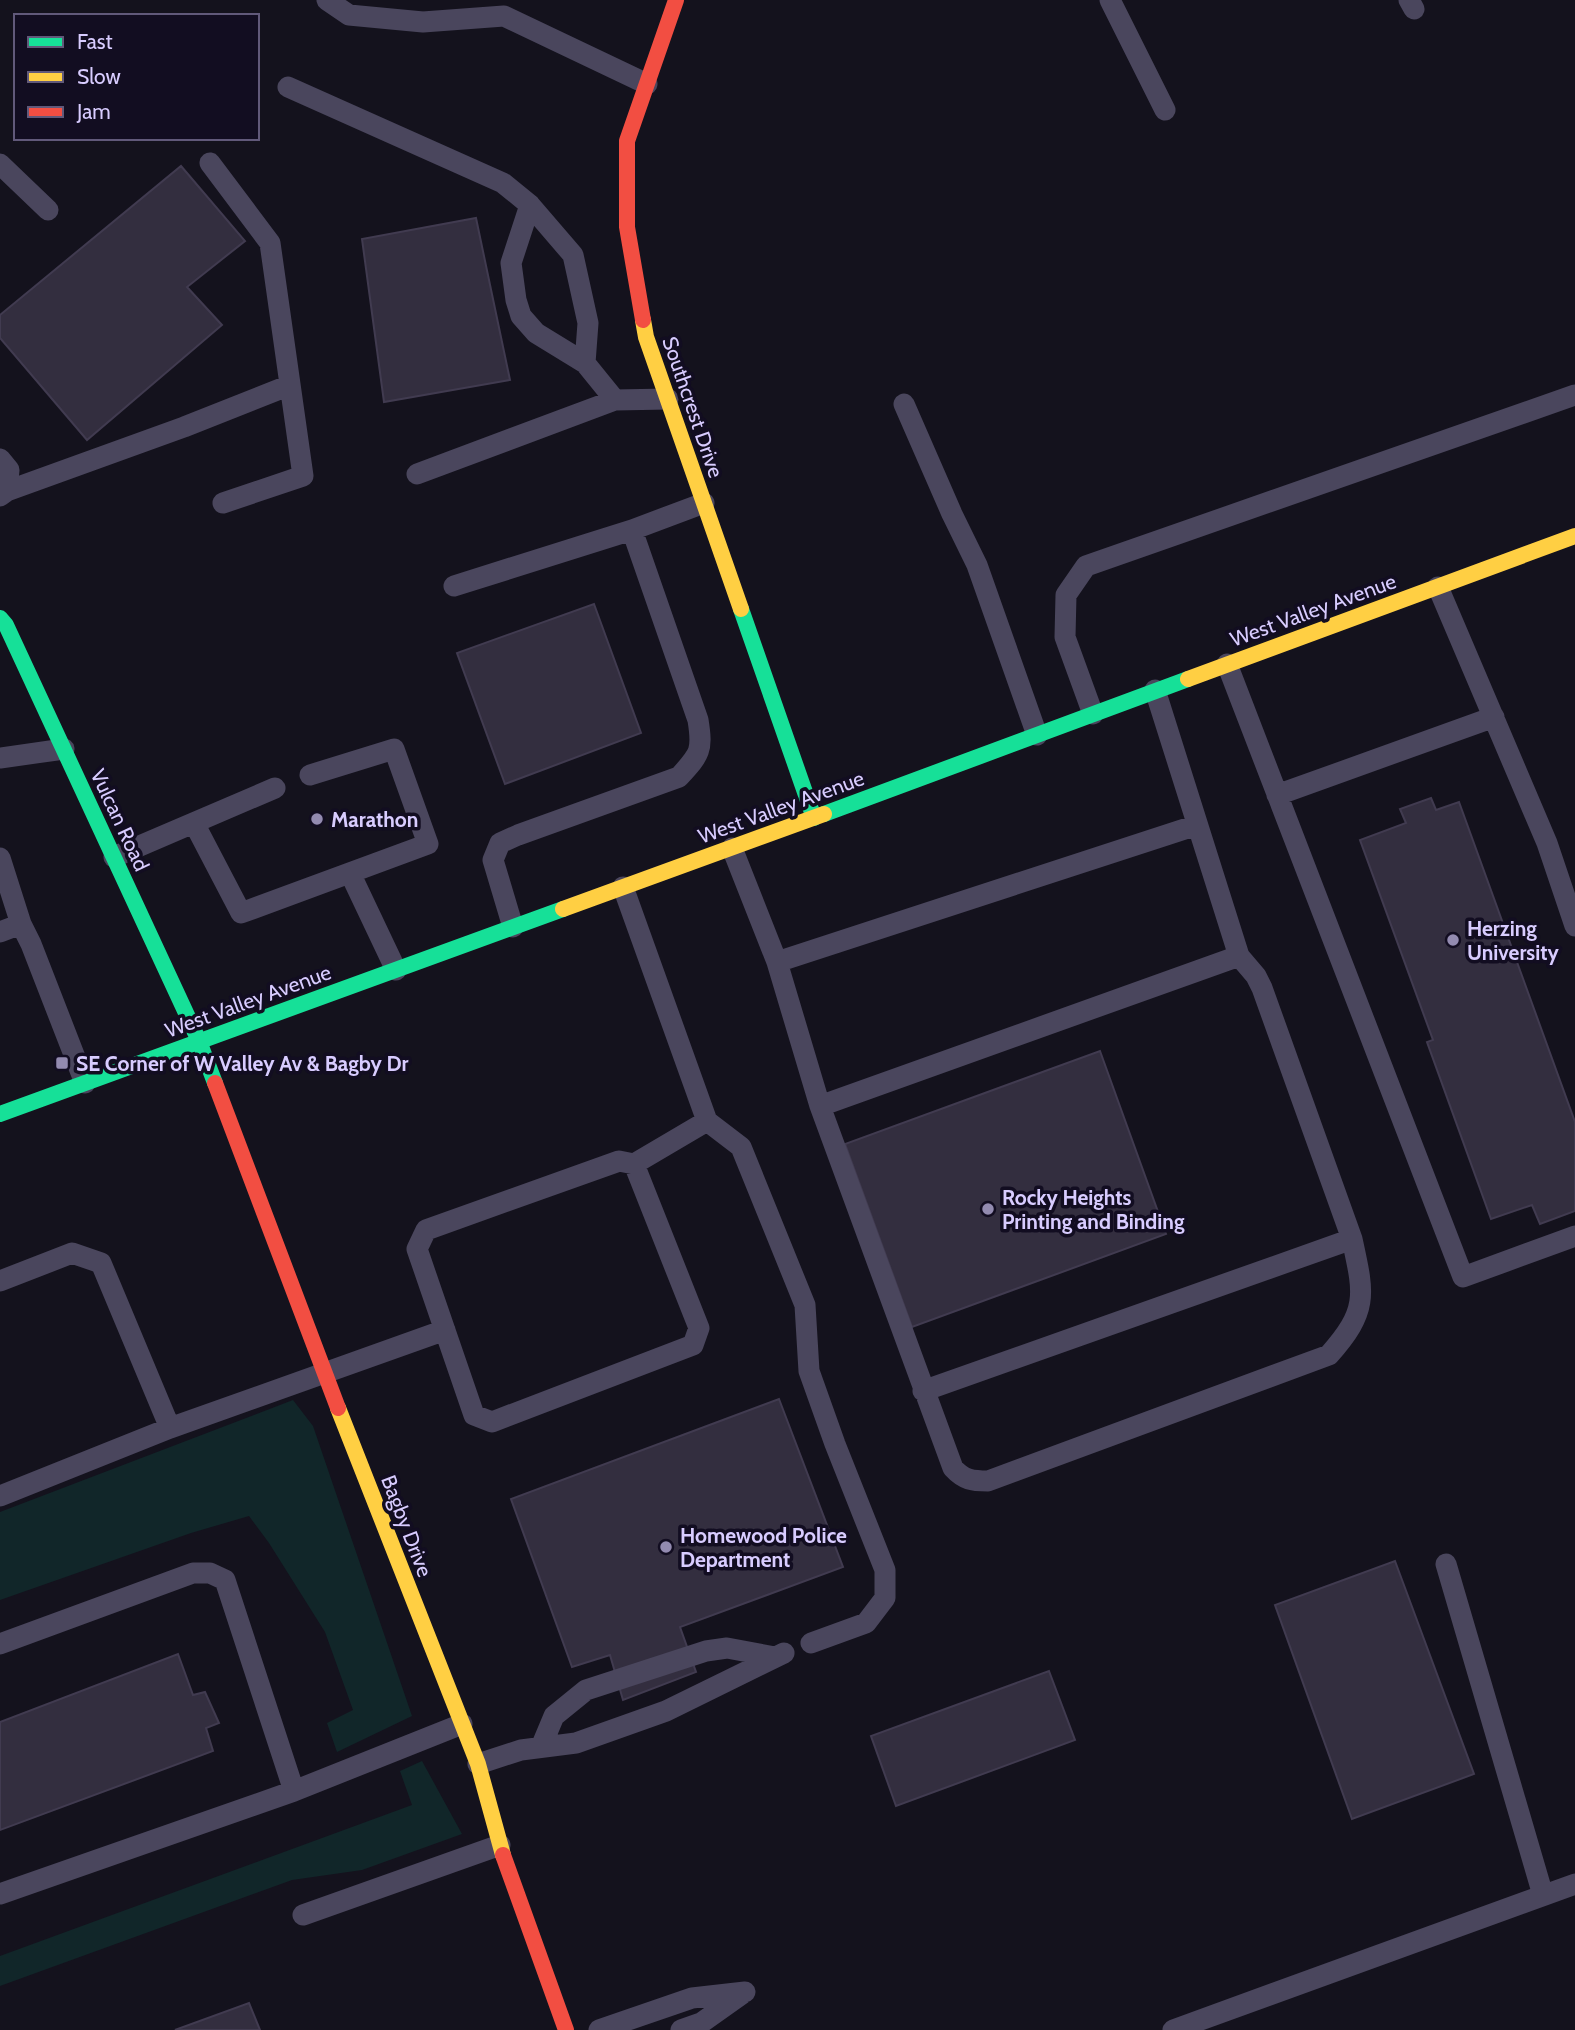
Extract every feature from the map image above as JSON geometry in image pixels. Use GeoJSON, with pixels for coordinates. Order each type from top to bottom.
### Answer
{"type":"FeatureCollection","features":[{"type":"Feature","properties":{"kind":"street","name":"Southcrest Drive"},"geometry":{"type":"LineString","coordinates":[[676,0],[627,141],[626,227],[646,337],[814,818]]}},
{"type":"Feature","properties":{"kind":"street","name":"West Valley Avenue"},"geometry":{"type":"LineString","coordinates":[[0,1114],[814,818],[1575,536]]}},
{"type":"Feature","properties":{"kind":"street","name":"Vulcan Road"},"geometry":{"type":"LineString","coordinates":[[0,618],[6,625],[199,1041]]}},
{"type":"Feature","properties":{"kind":"street","name":"Bagby Drive"},"geometry":{"type":"LineString","coordinates":[[199,1041],[325,1374],[478,1764],[500,1845],[566,2030]]}},
{"type":"Feature","properties":{"kind":"lane"},"geometry":{"type":"LineString","coordinates":[[327,0],[349,15],[423,22],[508,8],[647,84]]}},
{"type":"Feature","properties":{"kind":"lane"},"geometry":{"type":"LineString","coordinates":[[1110,0],[1165,110]]}},
{"type":"Feature","properties":{"kind":"lane"},"geometry":{"type":"LineString","coordinates":[[288,87],[503,183],[530,205],[573,255],[588,323],[585,363]]}},
{"type":"Feature","properties":{"kind":"lane"},"geometry":{"type":"LineString","coordinates":[[210,163],[270,243],[303,476],[223,503]]}},
{"type":"Feature","properties":{"kind":"lane"},"geometry":{"type":"LineString","coordinates":[[0,164],[48,210]]}},
{"type":"Feature","properties":{"kind":"lane"},"geometry":{"type":"LineString","coordinates":[[530,205],[511,262],[521,316],[536,332],[585,363],[615,400]]}},
{"type":"Feature","properties":{"kind":"lane"},"geometry":{"type":"LineString","coordinates":[[3,494],[184,428],[290,385]]}},
{"type":"Feature","properties":{"kind":"lane"},"geometry":{"type":"LineString","coordinates":[[1093,714],[1065,637],[1066,595],[1086,566],[1575,395]]}},
{"type":"Feature","properties":{"kind":"lane"},"geometry":{"type":"LineString","coordinates":[[417,474],[615,400],[668,399]]}},
{"type":"Feature","properties":{"kind":"lane"},"geometry":{"type":"LineString","coordinates":[[904,404],[977,565],[1037,735]]}},
{"type":"Feature","properties":{"kind":"lane"},"geometry":{"type":"LineString","coordinates":[[0,459],[9,470],[3,494]]}},
{"type":"Feature","properties":{"kind":"lane"},"geometry":{"type":"LineString","coordinates":[[454,586],[632,530],[704,503]]}},
{"type":"Feature","properties":{"kind":"lane"},"geometry":{"type":"LineString","coordinates":[[513,927],[493,860],[500,844],[518,835],[679,777],[695,760],[701,742],[698,720],[632,530]]}},
{"type":"Feature","properties":{"kind":"lane"},"geometry":{"type":"LineString","coordinates":[[1438,586],[1547,843],[1575,926]]}},
{"type":"Feature","properties":{"kind":"lane"},"geometry":{"type":"LineString","coordinates":[[1227,664],[1463,1277],[1575,1236]]}},
{"type":"Feature","properties":{"kind":"lane"},"geometry":{"type":"LineString","coordinates":[[732,848],[777,962],[820,1106],[953,1468],[960,1476],[971,1481],[988,1481],[1329,1354],[1352,1327],[1360,1304],[1362,1284],[1352,1239],[1262,988],[1256,976],[1239,956],[1155,691]]}},
{"type":"Feature","properties":{"kind":"lane"},"geometry":{"type":"LineString","coordinates":[[1277,795],[1494,717]]}},
{"type":"Feature","properties":{"kind":"lane"},"geometry":{"type":"LineString","coordinates":[[0,758],[64,749]]}},
{"type":"Feature","properties":{"kind":"lane"},"geometry":{"type":"LineString","coordinates":[[194,823],[241,913],[428,844],[394,749],[310,775]]}},
{"type":"Feature","properties":{"kind":"lane"},"geometry":{"type":"LineString","coordinates":[[114,857],[275,788]]}},
{"type":"Feature","properties":{"kind":"lane"},"geometry":{"type":"LineString","coordinates":[[777,962],[1198,825]]}},
{"type":"Feature","properties":{"kind":"lane"},"geometry":{"type":"LineString","coordinates":[[0,858],[21,924],[85,1083]]}},
{"type":"Feature","properties":{"kind":"lane"},"geometry":{"type":"LineString","coordinates":[[350,873],[396,970]]}},
{"type":"Feature","properties":{"kind":"lane"},"geometry":{"type":"LineString","coordinates":[[623,887],[707,1121],[741,1147],[805,1305],[809,1371],[885,1570],[885,1598],[866,1623],[811,1643]]}},
{"type":"Feature","properties":{"kind":"lane"},"geometry":{"type":"LineString","coordinates":[[0,932],[21,924]]}},
{"type":"Feature","properties":{"kind":"lane"},"geometry":{"type":"LineString","coordinates":[[820,1106],[1239,956]]}},
{"type":"Feature","properties":{"kind":"lane"},"geometry":{"type":"LineString","coordinates":[[634,1164],[699,1328],[694,1345],[492,1422],[474,1415],[417,1249],[426,1230],[619,1161],[634,1164],[707,1121]]}},
{"type":"Feature","properties":{"kind":"lane"},"geometry":{"type":"LineString","coordinates":[[923,1391],[1352,1239]]}},
{"type":"Feature","properties":{"kind":"lane"},"geometry":{"type":"LineString","coordinates":[[0,1281],[72,1253],[101,1263],[170,1428]]}},
{"type":"Feature","properties":{"kind":"lane"},"geometry":{"type":"LineString","coordinates":[[0,1496],[170,1428],[445,1330]]}},
{"type":"Feature","properties":{"kind":"lane"},"geometry":{"type":"LineString","coordinates":[[1446,1564],[1543,1895]]}},
{"type":"Feature","properties":{"kind":"lane"},"geometry":{"type":"LineString","coordinates":[[0,1644],[192,1573],[210,1573],[225,1580],[294,1791]]}},
{"type":"Feature","properties":{"kind":"lane"},"geometry":{"type":"LineString","coordinates":[[478,1764],[521,1750],[576,1743],[666,1711],[779,1655],[727,1648],[706,1651],[586,1690],[554,1716],[541,1747]]}},
{"type":"Feature","properties":{"kind":"lane"},"geometry":{"type":"LineString","coordinates":[[0,1894],[294,1791],[462,1724]]}},
{"type":"Feature","properties":{"kind":"lane"},"geometry":{"type":"LineString","coordinates":[[303,1914],[500,1845]]}},
{"type":"Feature","properties":{"kind":"lane"},"geometry":{"type":"LineString","coordinates":[[1173,2030],[1575,1884]]}},
{"type":"Feature","properties":{"kind":"lane"},"geometry":{"type":"LineString","coordinates":[[599,2030],[692,1998],[745,1992],[701,2023],[681,2030]]}},
{"type":"Feature","properties":{"kind":"green space"},"geometry":{"type":"Polygon","coordinates":[[[293,1400],[313,1426],[412,1716],[337,1752],[327,1723],[353,1710],[325,1632],[249,1516],[191,1533],[0,1600],[0,1512],[293,1400]]]}},
{"type":"Feature","properties":{"kind":"green space"},"geometry":{"type":"Polygon","coordinates":[[[422,1761],[462,1834],[362,1870],[292,1880],[0,1986],[0,1956],[412,1805],[400,1771],[422,1761]]]}},
{"type":"Feature","properties":{"kind":"building"},"geometry":{"type":"Polygon","coordinates":[[[181,166],[245,241],[187,287],[222,325],[87,440],[0,338],[0,315],[181,166]]]}},
{"type":"Feature","properties":{"kind":"building"},"geometry":{"type":"Polygon","coordinates":[[[476,218],[510,380],[384,402],[362,239],[476,218]]]}},
{"type":"Feature","properties":{"kind":"building"},"geometry":{"type":"Polygon","coordinates":[[[594,604],[641,733],[505,784],[457,653],[594,604]]]}},
{"type":"Feature","properties":{"kind":"building","name":"Herzing University"},"geometry":{"type":"Polygon","coordinates":[[[1431,798],[1436,810],[1459,802],[1575,1122],[1575,1211],[1540,1224],[1532,1205],[1491,1219],[1427,1042],[1433,1040],[1360,840],[1406,823],[1400,809],[1431,798]]]}},
{"type":"Feature","properties":{"kind":"building"},"geometry":{"type":"Polygon","coordinates":[[[1100,1051],[1166,1234],[912,1327],[845,1144],[1100,1051]]]}},
{"type":"Feature","properties":{"kind":"building"},"geometry":{"type":"Polygon","coordinates":[[[779,1399],[843,1567],[680,1627],[696,1672],[623,1700],[610,1655],[572,1667],[511,1499],[779,1399]]]}},
{"type":"Feature","properties":{"kind":"building"},"geometry":{"type":"Polygon","coordinates":[[[1395,1561],[1474,1774],[1352,1819],[1275,1605],[1395,1561]]]}},
{"type":"Feature","properties":{"kind":"building"},"geometry":{"type":"Polygon","coordinates":[[[178,1654],[193,1695],[205,1692],[219,1723],[206,1728],[213,1751],[0,1830],[0,1722],[178,1654]]]}},
{"type":"Feature","properties":{"kind":"building"},"geometry":{"type":"Polygon","coordinates":[[[1049,1671],[1075,1740],[896,1806],[871,1736],[1049,1671]]]}},
{"type":"Feature","properties":{"kind":"building"},"geometry":{"type":"Polygon","coordinates":[[[249,2003],[260,2030],[175,2030],[249,2003]]]}},
{"type":"Feature","properties":{"kind":"traffic: fast"},"geometry":{"type":"LineString","coordinates":[[741,609],[814,818]]}},
{"type":"Feature","properties":{"kind":"traffic: fast"},"geometry":{"type":"LineString","coordinates":[[0,618],[6,625],[199,1041],[215,1083]]}},
{"type":"Feature","properties":{"kind":"traffic: fast"},"geometry":{"type":"LineString","coordinates":[[824,814],[1188,679]]}},
{"type":"Feature","properties":{"kind":"traffic: fast"},"geometry":{"type":"LineString","coordinates":[[0,1114],[563,909]]}},
{"type":"Feature","properties":{"kind":"traffic: slow"},"geometry":{"type":"LineString","coordinates":[[643,320],[646,337],[741,609]]}},
{"type":"Feature","properties":{"kind":"traffic: slow"},"geometry":{"type":"LineString","coordinates":[[1188,679],[1575,536]]}},
{"type":"Feature","properties":{"kind":"traffic: slow"},"geometry":{"type":"LineString","coordinates":[[563,909],[824,814]]}},
{"type":"Feature","properties":{"kind":"traffic: slow"},"geometry":{"type":"LineString","coordinates":[[338,1408],[478,1764],[503,1855]]}},
{"type":"Feature","properties":{"kind":"traffic: jam"},"geometry":{"type":"LineString","coordinates":[[643,320],[627,227],[627,141],[676,0]]}},
{"type":"Feature","properties":{"kind":"traffic: jam"},"geometry":{"type":"LineString","coordinates":[[215,1083],[338,1408]]}},
{"type":"Feature","properties":{"kind":"traffic: jam"},"geometry":{"type":"LineString","coordinates":[[503,1855],[566,2030]]}},
{"type":"Feature","properties":{"kind":"place","name":"Marathon"},"geometry":{"type":"Point","coordinates":[317,819]}},
{"type":"Feature","properties":{"kind":"place","name":"Herzing University"},"geometry":{"type":"Point","coordinates":[1453,940]}},
{"type":"Feature","properties":{"kind":"place","name":"SE Corner of W Valley Av & Bagby Dr"},"geometry":{"type":"Point","coordinates":[62,1063]}},
{"type":"Feature","properties":{"kind":"place","name":"Rocky Heights Printing and Binding"},"geometry":{"type":"Point","coordinates":[988,1209]}},
{"type":"Feature","properties":{"kind":"place","name":"Homewood Police Department"},"geometry":{"type":"Point","coordinates":[666,1547]}}]}
